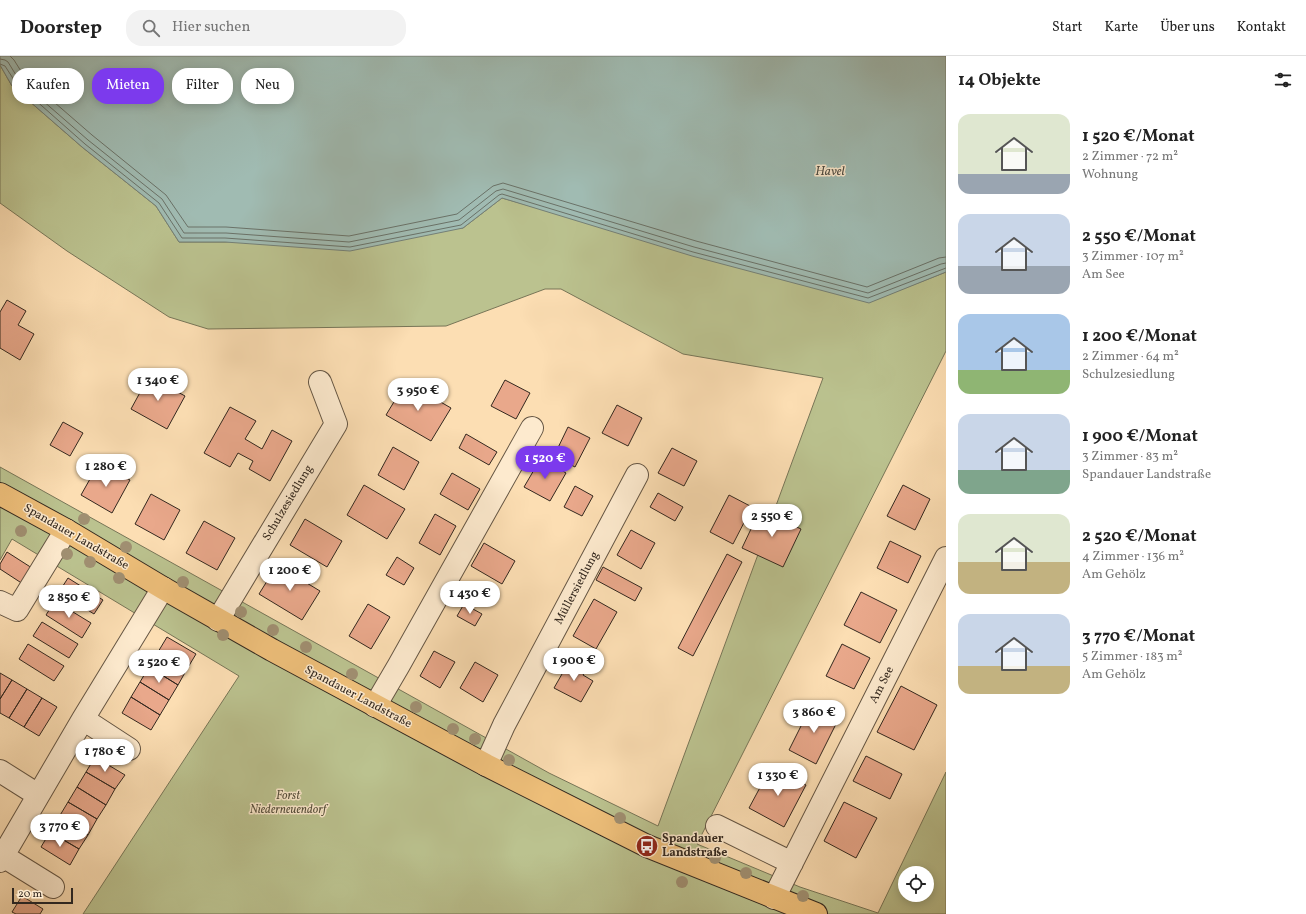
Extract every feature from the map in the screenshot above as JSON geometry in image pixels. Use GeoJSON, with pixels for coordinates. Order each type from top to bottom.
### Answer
{"type":"FeatureCollection","features":[{"type":"Feature","properties":{"kind":"main road","name":"Spandauer Landstraße"},"geometry":{"type":"LineString","coordinates":[[0,494],[66,530],[218,620],[486,765],[647,846],[816,914]]}},
{"type":"Feature","properties":{"kind":"street","name":"Schulzesiedlung"},"geometry":{"type":"LineString","coordinates":[[218,620],[336,424],[320,382]]}},
{"type":"Feature","properties":{"kind":"street"},"geometry":{"type":"LineString","coordinates":[[375,706],[532,428]]}},
{"type":"Feature","properties":{"kind":"street","name":"Müllersiedlung"},"geometry":{"type":"LineString","coordinates":[[486,765],[508,718],[637,475]]}},
{"type":"Feature","properties":{"kind":"street"},"geometry":{"type":"LineString","coordinates":[[0,602],[17,610],[66,530]]}},
{"type":"Feature","properties":{"kind":"street","name":"Am See"},"geometry":{"type":"LineString","coordinates":[[774,898],[946,558]]}},
{"type":"Feature","properties":{"kind":"street"},"geometry":{"type":"LineString","coordinates":[[53,887],[2,859],[83,719],[163,588]]}},
{"type":"Feature","properties":{"kind":"street"},"geometry":{"type":"LineString","coordinates":[[83,719],[130,749]]}},
{"type":"Feature","properties":{"kind":"street"},"geometry":{"type":"LineString","coordinates":[[0,772],[38,795]]}},
{"type":"Feature","properties":{"kind":"street"},"geometry":{"type":"LineString","coordinates":[[717,826],[792,863]]}},
{"type":"Feature","properties":{"kind":"green space","name":"Forst Niederneuendorf"},"geometry":{"type":"Polygon","coordinates":[[[0,65],[12,86],[12,104],[33,104],[82,147],[156,206],[179,242],[225,242],[463,228],[502,198],[869,302],[946,272],[946,351],[697,844],[800,887],[878,913],[898,872],[898,902],[934,902],[934,866],[901,866],[946,772],[946,914],[83,914],[239,676],[12,539],[0,560],[0,467],[549,773],[658,826],[823,378],[683,354],[561,289],[545,289],[446,326],[208,329],[169,317],[67,251],[0,203],[0,65]]]}},
{"type":"Feature","properties":{"kind":"water","name":"Havel"},"geometry":{"type":"Polygon","coordinates":[[[0,56],[946,56],[946,272],[869,303],[692,256],[502,198],[463,228],[350,251],[225,242],[179,242],[156,206],[82,147],[33,104],[84,104],[84,68],[12,68],[12,86],[0,65],[0,56]]]}},
{"type":"Feature","properties":{"kind":"building"},"geometry":{"type":"Polygon","coordinates":[[[7,300],[26,311],[18,325],[34,334],[20,360],[0,348],[0,312],[7,300]]]}},
{"type":"Feature","properties":{"kind":"building"},"geometry":{"type":"Polygon","coordinates":[[[149,376],[185,396],[167,429],[131,409],[149,376]]]}},
{"type":"Feature","properties":{"kind":"building"},"geometry":{"type":"Polygon","coordinates":[[[505,380],[530,393],[516,419],[491,406],[505,380]]]}},
{"type":"Feature","properties":{"kind":"building"},"geometry":{"type":"Polygon","coordinates":[[[406,382],[451,408],[431,441],[386,415],[406,382]]]}},
{"type":"Feature","properties":{"kind":"building"},"geometry":{"type":"Polygon","coordinates":[[[617,405],[642,418],[628,446],[602,433],[617,405]]]}},
{"type":"Feature","properties":{"kind":"building"},"geometry":{"type":"Polygon","coordinates":[[[230,407],[256,421],[245,439],[262,449],[272,430],[292,441],[270,481],[249,469],[253,461],[238,453],[230,467],[204,453],[230,407]]]}},
{"type":"Feature","properties":{"kind":"building"},"geometry":{"type":"Polygon","coordinates":[[[63,422],[83,433],[70,456],[50,445],[63,422]]]}},
{"type":"Feature","properties":{"kind":"building"},"geometry":{"type":"Polygon","coordinates":[[[568,427],[590,438],[575,467],[554,456],[568,427]]]}},
{"type":"Feature","properties":{"kind":"building"},"geometry":{"type":"Polygon","coordinates":[[[466,434],[497,452],[489,465],[459,448],[466,434]]]}},
{"type":"Feature","properties":{"kind":"building"},"geometry":{"type":"Polygon","coordinates":[[[393,447],[419,462],[404,490],[378,475],[393,447]]]}},
{"type":"Feature","properties":{"kind":"building"},"geometry":{"type":"Polygon","coordinates":[[[672,448],[697,461],[684,486],[658,473],[672,448]]]}},
{"type":"Feature","properties":{"kind":"building"},"geometry":{"type":"Polygon","coordinates":[[[541,458],[566,473],[550,501],[524,487],[541,458]]]}},
{"type":"Feature","properties":{"kind":"building"},"geometry":{"type":"Polygon","coordinates":[[[99,463],[130,480],[112,513],[81,495],[99,463]]]}},
{"type":"Feature","properties":{"kind":"building"},"geometry":{"type":"Polygon","coordinates":[[[452,473],[480,489],[468,510],[440,494],[452,473]]]}},
{"type":"Feature","properties":{"kind":"building"},"geometry":{"type":"Polygon","coordinates":[[[364,485],[405,509],[387,539],[347,515],[364,485]]]}},
{"type":"Feature","properties":{"kind":"building"},"geometry":{"type":"Polygon","coordinates":[[[903,485],[930,499],[915,530],[887,516],[903,485]]]}},
{"type":"Feature","properties":{"kind":"building"},"geometry":{"type":"Polygon","coordinates":[[[575,486],[593,496],[582,516],[564,507],[575,486]]]}},
{"type":"Feature","properties":{"kind":"building"},"geometry":{"type":"Polygon","coordinates":[[[658,493],[683,507],[675,521],[650,507],[658,493]]]}},
{"type":"Feature","properties":{"kind":"building"},"geometry":{"type":"Polygon","coordinates":[[[151,494],[180,510],[164,540],[135,524],[151,494]]]}},
{"type":"Feature","properties":{"kind":"building"},"geometry":{"type":"Polygon","coordinates":[[[729,495],[752,507],[733,544],[710,532],[729,495]]]}},
{"type":"Feature","properties":{"kind":"building"},"geometry":{"type":"Polygon","coordinates":[[[760,510],[801,529],[783,567],[742,548],[760,510]]]}},
{"type":"Feature","properties":{"kind":"building"},"geometry":{"type":"Polygon","coordinates":[[[435,514],[456,526],[440,555],[419,543],[435,514]]]}},
{"type":"Feature","properties":{"kind":"building"},"geometry":{"type":"Polygon","coordinates":[[[305,519],[342,541],[327,567],[290,545],[305,519]]]}},
{"type":"Feature","properties":{"kind":"building"},"geometry":{"type":"Polygon","coordinates":[[[204,521],[235,538],[217,570],[186,553],[204,521]]]}},
{"type":"Feature","properties":{"kind":"building"},"geometry":{"type":"Polygon","coordinates":[[[631,530],[655,543],[641,569],[617,555],[631,530]]]}},
{"type":"Feature","properties":{"kind":"building"},"geometry":{"type":"Polygon","coordinates":[[[890,541],[921,556],[908,583],[877,568],[890,541]]]}},
{"type":"Feature","properties":{"kind":"building"},"geometry":{"type":"Polygon","coordinates":[[[484,543],[515,561],[502,584],[471,566],[484,543]]]}},
{"type":"Feature","properties":{"kind":"building"},"geometry":{"type":"Polygon","coordinates":[[[7,552],[32,568],[23,584],[0,569],[0,564],[7,552]]]}},
{"type":"Feature","properties":{"kind":"building"},"geometry":{"type":"Polygon","coordinates":[[[727,554],[742,562],[693,656],[678,648],[727,554]]]}},
{"type":"Feature","properties":{"kind":"building"},"geometry":{"type":"Polygon","coordinates":[[[397,557],[414,568],[404,585],[386,575],[397,557]]]}},
{"type":"Feature","properties":{"kind":"building"},"geometry":{"type":"Polygon","coordinates":[[[277,565],[320,591],[302,620],[259,594],[277,565]]]}},
{"type":"Feature","properties":{"kind":"building"},"geometry":{"type":"Polygon","coordinates":[[[603,567],[642,588],[635,601],[596,580],[603,567]]]}},
{"type":"Feature","properties":{"kind":"building"},"geometry":{"type":"Polygon","coordinates":[[[68,578],[103,600],[94,614],[59,592],[68,578]]]}},
{"type":"Feature","properties":{"kind":"building"},"geometry":{"type":"Polygon","coordinates":[[[861,592],[897,610],[880,643],[844,625],[861,592]]]}},
{"type":"Feature","properties":{"kind":"building"},"geometry":{"type":"Polygon","coordinates":[[[594,599],[617,612],[596,649],[573,636],[594,599]]]}},
{"type":"Feature","properties":{"kind":"building"},"geometry":{"type":"Polygon","coordinates":[[[55,601],[91,623],[82,638],[46,615],[55,601]]]}},
{"type":"Feature","properties":{"kind":"building"},"geometry":{"type":"Polygon","coordinates":[[[368,604],[390,617],[371,649],[349,636],[368,604]]]}},
{"type":"Feature","properties":{"kind":"building"},"geometry":{"type":"Polygon","coordinates":[[[464,604],[482,614],[475,626],[457,616],[464,604]]]}},
{"type":"Feature","properties":{"kind":"building"},"geometry":{"type":"Polygon","coordinates":[[[42,622],[78,644],[69,658],[33,636],[42,622]]]}},
{"type":"Feature","properties":{"kind":"building"},"geometry":{"type":"Polygon","coordinates":[[[167,637],[196,654],[187,669],[158,652],[167,637]]]}},
{"type":"Feature","properties":{"kind":"building"},"geometry":{"type":"Polygon","coordinates":[[[28,644],[64,666],[54,681],[19,659],[28,644]]]}},
{"type":"Feature","properties":{"kind":"building"},"geometry":{"type":"Polygon","coordinates":[[[842,644],[870,658],[854,689],[826,676],[842,644]]]}},
{"type":"Feature","properties":{"kind":"building"},"geometry":{"type":"Polygon","coordinates":[[[434,651],[455,662],[440,688],[420,676],[434,651]]]}},
{"type":"Feature","properties":{"kind":"building"},"geometry":{"type":"Polygon","coordinates":[[[158,652],[187,669],[178,685],[149,667],[158,652]]]}},
{"type":"Feature","properties":{"kind":"building"},"geometry":{"type":"Polygon","coordinates":[[[570,660],[587,669],[583,675],[593,681],[581,702],[554,688],[570,660]]]}},
{"type":"Feature","properties":{"kind":"building"},"geometry":{"type":"Polygon","coordinates":[[[475,662],[498,675],[483,702],[460,688],[475,662]]]}},
{"type":"Feature","properties":{"kind":"building"},"geometry":{"type":"Polygon","coordinates":[[[149,667],[178,685],[169,700],[140,682],[149,667]]]}},
{"type":"Feature","properties":{"kind":"building"},"geometry":{"type":"Polygon","coordinates":[[[0,673],[12,680],[0,699],[0,673]]]}},
{"type":"Feature","properties":{"kind":"building"},"geometry":{"type":"Polygon","coordinates":[[[12,680],[27,689],[9,718],[0,713],[0,699],[12,680]]]}},
{"type":"Feature","properties":{"kind":"building"},"geometry":{"type":"Polygon","coordinates":[[[140,682],[169,700],[160,715],[131,697],[140,682]]]}},
{"type":"Feature","properties":{"kind":"building"},"geometry":{"type":"Polygon","coordinates":[[[901,686],[937,705],[914,750],[877,732],[901,686]]]}},
{"type":"Feature","properties":{"kind":"building"},"geometry":{"type":"Polygon","coordinates":[[[27,689],[42,698],[24,727],[9,718],[27,689]]]}},
{"type":"Feature","properties":{"kind":"building"},"geometry":{"type":"Polygon","coordinates":[[[131,697],[160,715],[151,730],[122,713],[131,697]]]}},
{"type":"Feature","properties":{"kind":"building"},"geometry":{"type":"Polygon","coordinates":[[[42,698],[57,707],[39,736],[24,727],[42,698]]]}},
{"type":"Feature","properties":{"kind":"building"},"geometry":{"type":"Polygon","coordinates":[[[812,704],[839,718],[816,764],[789,750],[812,704]]]}},
{"type":"Feature","properties":{"kind":"building"},"geometry":{"type":"Polygon","coordinates":[[[866,756],[902,774],[890,799],[853,781],[866,756]]]}},
{"type":"Feature","properties":{"kind":"building"},"geometry":{"type":"Polygon","coordinates":[[[95,757],[125,775],[115,789],[86,772],[95,757]]]}},
{"type":"Feature","properties":{"kind":"building"},"geometry":{"type":"Polygon","coordinates":[[[771,767],[806,785],[784,827],[749,808],[771,767]]]}},
{"type":"Feature","properties":{"kind":"building"},"geometry":{"type":"Polygon","coordinates":[[[86,772],[115,789],[106,805],[77,787],[86,772]]]}},
{"type":"Feature","properties":{"kind":"building"},"geometry":{"type":"Polygon","coordinates":[[[77,787],[106,805],[97,819],[68,802],[77,787]]]}},
{"type":"Feature","properties":{"kind":"building"},"geometry":{"type":"Polygon","coordinates":[[[68,802],[97,819],[88,835],[59,817],[68,802]]]}},
{"type":"Feature","properties":{"kind":"building"},"geometry":{"type":"Polygon","coordinates":[[[844,802],[877,818],[856,858],[824,841],[844,802]]]}},
{"type":"Feature","properties":{"kind":"building"},"geometry":{"type":"Polygon","coordinates":[[[59,817],[88,835],[79,849],[50,832],[59,817]]]}},
{"type":"Feature","properties":{"kind":"building"},"geometry":{"type":"Polygon","coordinates":[[[50,832],[79,849],[70,865],[41,847],[50,832]]]}},
{"type":"Feature","properties":{"kind":"building"},"geometry":{"type":"Polygon","coordinates":[[[22,896],[43,909],[40,914],[16,914],[12,912],[22,896]]]}},
{"type":"Feature","properties":{"kind":"place","name":"Spandauer Landstraße"},"geometry":{"type":"Point","coordinates":[647,846]}}]}
